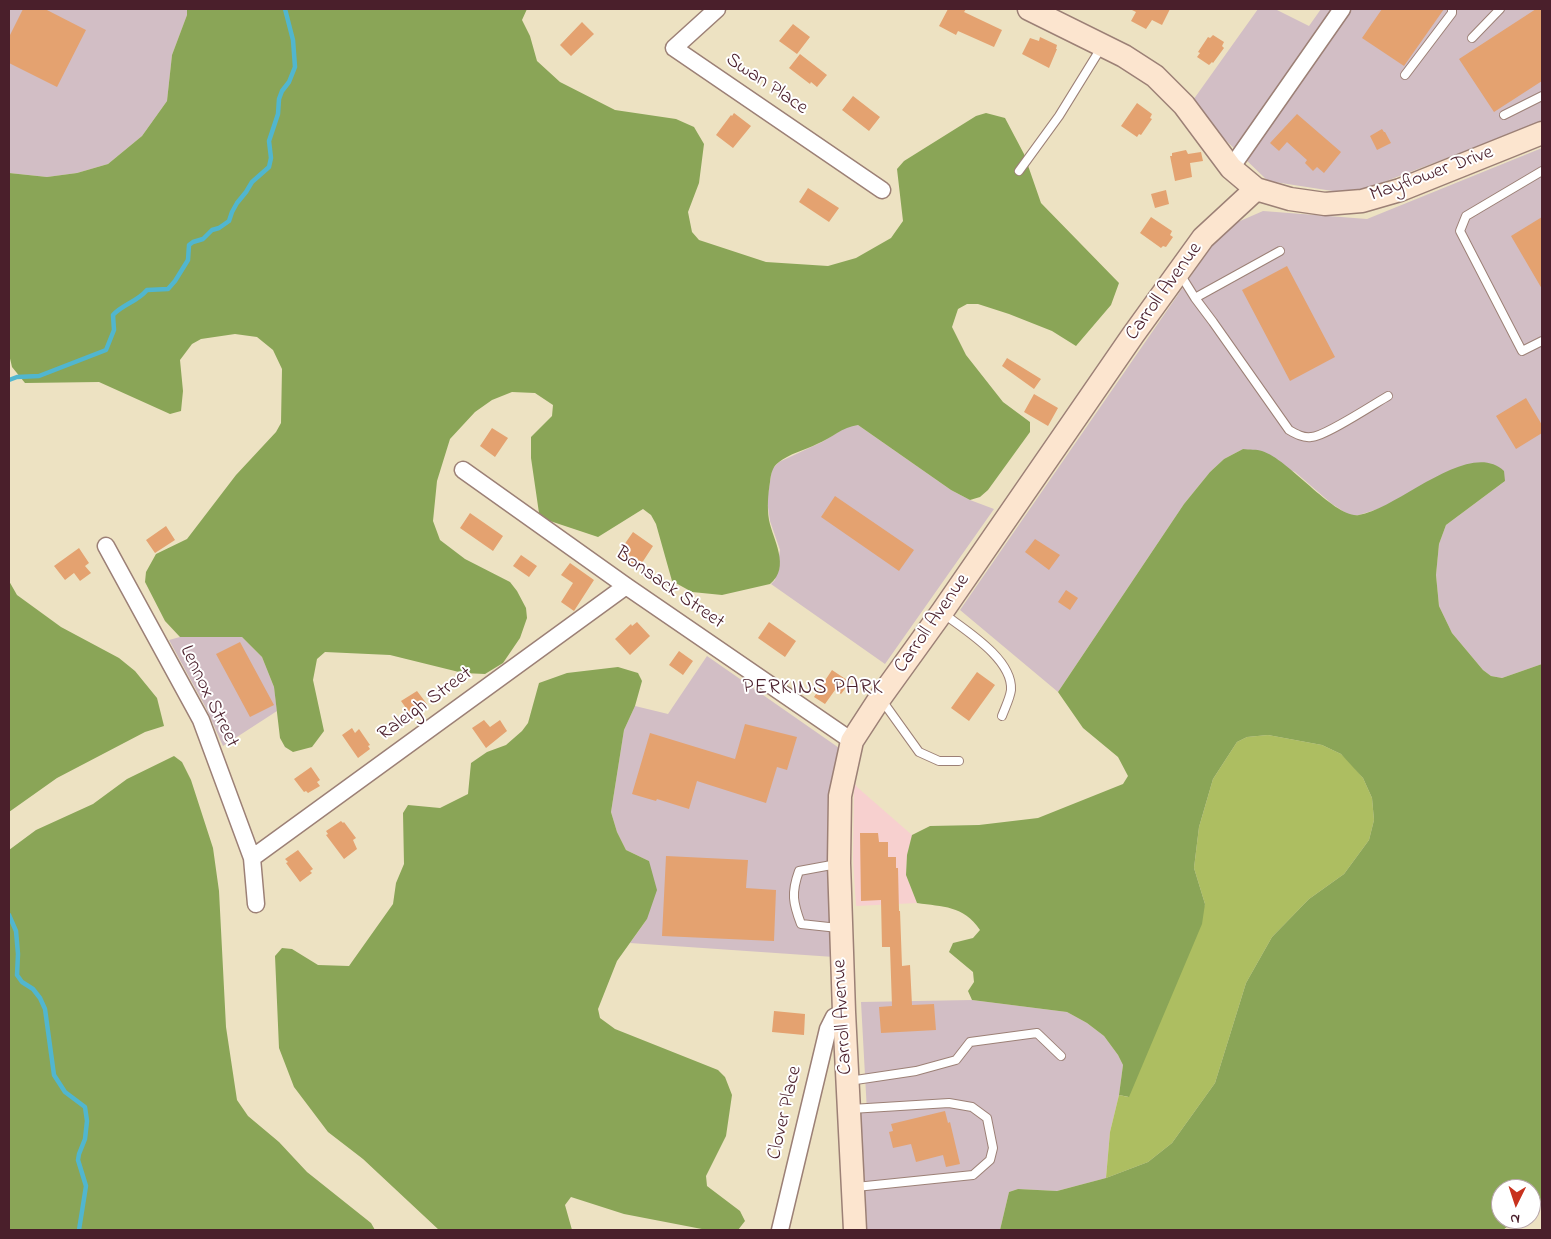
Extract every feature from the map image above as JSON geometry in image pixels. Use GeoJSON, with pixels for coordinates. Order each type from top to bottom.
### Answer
{"type":"FeatureCollection","features":[{"type":"Feature","properties":{"kind":"street","name":"Swan Place"},"geometry":{"type":"LineString","coordinates":[[717,9],[674,48],[882,190]]}},
{"type":"Feature","properties":{"kind":"street","name":"Mayflower Drive"},"geometry":{"type":"LineString","coordinates":[[1029,9],[1124,56],[1161,82],[1184,105],[1230,168],[1256,189],[1290,199],[1325,204],[1362,201],[1400,190],[1542,134]]}},
{"type":"Feature","properties":{"kind":"street"},"geometry":{"type":"LineString","coordinates":[[1230,168],[1342,9]]}},
{"type":"Feature","properties":{"kind":"street","name":"Carroll Avenue"},"geometry":{"type":"LineString","coordinates":[[855,1230],[840,928],[839,863],[840,796],[852,741],[880,698],[1203,238],[1256,189]]}},
{"type":"Feature","properties":{"kind":"street","name":"Bonsack Street"},"geometry":{"type":"LineString","coordinates":[[463,470],[626,586],[852,741]]}},
{"type":"Feature","properties":{"kind":"street","name":"Lennox Street"},"geometry":{"type":"LineString","coordinates":[[106,546],[201,720],[252,858],[256,904]]}},
{"type":"Feature","properties":{"kind":"street","name":"Raleigh Street"},"geometry":{"type":"LineString","coordinates":[[252,858],[626,586]]}},
{"type":"Feature","properties":{"kind":"street","name":"Clover Place"},"geometry":{"type":"LineString","coordinates":[[780,1230],[828,1029],[834,1017],[844,1012]]}},
{"type":"Feature","properties":{"kind":"lane"},"geometry":{"type":"LineString","coordinates":[[1405,75],[1452,13],[1452,9]]}},
{"type":"Feature","properties":{"kind":"lane"},"geometry":{"type":"LineString","coordinates":[[1472,38],[1500,9]]}},
{"type":"Feature","properties":{"kind":"lane"},"geometry":{"type":"LineString","coordinates":[[1019,171],[1059,116],[1086,69],[1103,45]]}},
{"type":"Feature","properties":{"kind":"lane"},"geometry":{"type":"LineString","coordinates":[[1504,115],[1542,96]]}},
{"type":"Feature","properties":{"kind":"lane"},"geometry":{"type":"LineString","coordinates":[[1542,171],[1466,216],[1460,231],[1522,351],[1542,342]]}},
{"type":"Feature","properties":{"kind":"lane"},"geometry":{"type":"LineString","coordinates":[[1195,298],[1280,251]]}},
{"type":"Feature","properties":{"kind":"lane"},"geometry":{"type":"LineString","coordinates":[[1179,272],[1195,298],[1289,430],[1296,435],[1304,437],[1318,436],[1388,396]]}},
{"type":"Feature","properties":{"kind":"lane"},"geometry":{"type":"LineString","coordinates":[[942,612],[984,644],[1007,670],[1011,690],[1002,716]]}},
{"type":"Feature","properties":{"kind":"lane"},"geometry":{"type":"LineString","coordinates":[[880,698],[919,752],[939,761],[959,761]]}},
{"type":"Feature","properties":{"kind":"lane"},"geometry":{"type":"LineString","coordinates":[[839,863],[799,871],[795,883],[794,904],[801,924],[840,928]]}},
{"type":"Feature","properties":{"kind":"lane"},"geometry":{"type":"LineString","coordinates":[[847,1081],[916,1071],[956,1060],[970,1042],[1008,1037],[1037,1034],[1061,1056]]}},
{"type":"Feature","properties":{"kind":"lane"},"geometry":{"type":"LineString","coordinates":[[849,1109],[949,1103],[972,1107],[987,1118],[993,1148],[990,1160],[973,1175],[853,1188]]}},
{"type":"Feature","properties":{"kind":"shaded area"},"geometry":{"type":"Polygon","coordinates":[[[9,9],[187,9],[187,15],[172,55],[167,101],[142,136],[108,164],[77,173],[47,177],[9,173],[9,9]]]}},
{"type":"Feature","properties":{"kind":"shaded area"},"geometry":{"type":"Polygon","coordinates":[[[1258,9],[1275,9],[1309,26],[1321,9],[1542,9],[1542,122],[1352,194],[1268,181],[1215,130],[1191,103],[1258,9]]]}},
{"type":"Feature","properties":{"kind":"shaded area"},"geometry":{"type":"Polygon","coordinates":[[[1542,148],[1542,664],[1502,678],[1491,676],[1483,670],[1452,633],[1439,606],[1436,575],[1439,544],[1446,525],[1505,481],[1378,509],[1359,515],[1349,515],[1332,504],[1295,472],[1243,449],[1224,459],[1210,472],[1184,504],[1058,692],[960,610],[1224,228],[1263,211],[1367,219],[1542,148]]]}},
{"type":"Feature","properties":{"kind":"shaded area"},"geometry":{"type":"Polygon","coordinates":[[[858,425],[951,490],[994,509],[885,664],[771,584],[775,580],[780,550],[770,521],[767,500],[772,469],[779,462],[822,442],[848,426],[858,425]]]}},
{"type":"Feature","properties":{"kind":"shaded area"},"geometry":{"type":"Polygon","coordinates":[[[180,637],[242,637],[262,657],[274,687],[277,711],[223,746],[206,708],[169,640],[180,637]]]}},
{"type":"Feature","properties":{"kind":"shaded area"},"geometry":{"type":"Polygon","coordinates":[[[707,656],[842,750],[831,792],[828,814],[834,957],[630,943],[647,919],[649,861],[626,850],[617,832],[611,812],[624,730],[635,706],[668,714],[707,656]]]}},
{"type":"Feature","properties":{"kind":"shaded area"},"geometry":{"type":"Polygon","coordinates":[[[854,782],[857,787],[912,835],[907,855],[906,875],[917,903],[856,906],[853,859],[854,782]]]}},
{"type":"Feature","properties":{"kind":"shaded area"},"geometry":{"type":"Polygon","coordinates":[[[972,1000],[1067,1012],[1087,1023],[1104,1036],[1123,1065],[1119,1095],[1110,1132],[1106,1178],[1057,1191],[1018,1189],[1009,1192],[1000,1230],[867,1230],[861,1113],[867,1112],[861,1002],[972,1000]]]}},
{"type":"Feature","properties":{"kind":"green space"},"geometry":{"type":"Polygon","coordinates":[[[187,9],[527,9],[522,20],[530,36],[537,61],[560,82],[615,110],[676,119],[694,127],[704,144],[699,183],[688,212],[692,232],[699,240],[766,262],[828,266],[856,258],[891,238],[903,221],[897,169],[904,161],[976,116],[986,113],[1005,118],[1024,154],[1041,203],[1119,283],[1111,305],[1076,346],[1052,331],[978,304],[967,304],[958,309],[952,327],[966,355],[1003,402],[1030,422],[1030,432],[988,490],[980,497],[970,500],[951,490],[858,425],[852,426],[822,442],[787,457],[775,466],[770,479],[768,510],[769,520],[779,553],[779,570],[770,584],[722,595],[692,592],[672,581],[656,524],[651,515],[643,509],[598,537],[547,520],[539,513],[531,458],[531,437],[552,416],[553,405],[535,393],[512,392],[492,400],[475,412],[450,439],[437,481],[433,521],[440,540],[465,559],[510,582],[517,591],[526,608],[527,618],[520,638],[503,663],[485,674],[463,673],[390,655],[325,652],[317,659],[313,680],[324,731],[312,747],[293,752],[285,747],[280,738],[274,687],[262,657],[242,637],[180,637],[165,621],[145,582],[146,572],[156,554],[187,539],[236,475],[276,432],[281,423],[282,369],[273,350],[257,337],[235,334],[201,339],[192,344],[180,360],[183,391],[181,411],[170,414],[99,382],[25,383],[12,367],[9,354],[9,173],[47,177],[77,173],[108,164],[142,136],[167,101],[172,55],[187,15],[187,9]]]}},
{"type":"Feature","properties":{"kind":"green space"},"geometry":{"type":"Polygon","coordinates":[[[1243,449],[1260,450],[1286,465],[1338,508],[1349,514],[1359,515],[1393,501],[1433,478],[1472,463],[1489,463],[1504,471],[1505,481],[1446,525],[1439,544],[1436,575],[1439,606],[1452,633],[1483,670],[1491,676],[1502,678],[1542,664],[1542,1200],[1541,1179],[1491,1179],[1491,1229],[1504,1229],[1503,1230],[1000,1230],[1009,1192],[1018,1189],[1057,1191],[1106,1178],[1148,1162],[1172,1143],[1215,1083],[1246,983],[1272,937],[1309,899],[1344,874],[1369,840],[1374,820],[1372,798],[1363,778],[1341,754],[1322,745],[1268,735],[1247,737],[1237,742],[1213,779],[1199,827],[1194,868],[1205,904],[1202,924],[1129,1097],[1119,1095],[1123,1065],[1118,1055],[1104,1036],[1087,1023],[1067,1012],[972,1000],[968,991],[974,982],[973,972],[949,952],[953,943],[973,938],[980,930],[967,916],[952,909],[917,903],[906,875],[907,855],[912,835],[930,826],[979,825],[1038,818],[1123,784],[1128,776],[1118,757],[1083,728],[1058,692],[1184,504],[1210,472],[1224,459],[1243,449]]]}},
{"type":"Feature","properties":{"kind":"green space"},"geometry":{"type":"Polygon","coordinates":[[[9,581],[17,595],[61,627],[119,658],[135,671],[157,698],[164,726],[145,732],[57,778],[9,812],[9,581]]]}},
{"type":"Feature","properties":{"kind":"green space"},"geometry":{"type":"Polygon","coordinates":[[[618,667],[638,673],[642,681],[635,706],[624,730],[611,812],[617,832],[626,850],[649,861],[657,890],[647,919],[617,961],[598,1009],[600,1018],[615,1029],[718,1070],[725,1077],[732,1095],[726,1136],[706,1176],[707,1186],[740,1211],[745,1221],[738,1230],[707,1230],[624,1214],[571,1197],[565,1205],[572,1230],[439,1230],[363,1159],[328,1132],[294,1087],[279,1048],[275,956],[282,948],[292,949],[318,965],[349,966],[393,904],[396,883],[404,864],[403,813],[408,805],[440,808],[468,794],[471,763],[487,752],[506,745],[522,731],[528,723],[539,683],[567,673],[618,667]]]}},
{"type":"Feature","properties":{"kind":"green space"},"geometry":{"type":"Polygon","coordinates":[[[1268,735],[1322,745],[1341,754],[1349,761],[1363,778],[1372,798],[1374,820],[1369,840],[1344,874],[1309,899],[1272,937],[1246,983],[1215,1083],[1172,1143],[1148,1162],[1106,1178],[1110,1132],[1119,1095],[1128,1097],[1205,904],[1194,868],[1199,827],[1213,779],[1237,742],[1247,737],[1268,735]]]}},
{"type":"Feature","properties":{"kind":"green space"},"geometry":{"type":"Polygon","coordinates":[[[174,756],[182,762],[191,780],[213,848],[219,891],[226,1027],[237,1100],[248,1116],[279,1142],[307,1172],[371,1223],[375,1230],[9,1230],[9,850],[36,830],[93,804],[127,779],[174,756]]]}},
{"type":"Feature","properties":{"kind":"building"},"geometry":{"type":"Polygon","coordinates":[[[23,9],[45,9],[86,30],[57,87],[9,63],[9,37],[23,9]]]}},
{"type":"Feature","properties":{"kind":"building"},"geometry":{"type":"Polygon","coordinates":[[[948,9],[966,9],[964,12],[1002,30],[994,47],[958,31],[956,35],[939,26],[948,9]]]}},
{"type":"Feature","properties":{"kind":"building"},"geometry":{"type":"Polygon","coordinates":[[[1130,9],[1170,9],[1162,25],[1152,20],[1146,29],[1131,21],[1136,12],[1130,9]]]}},
{"type":"Feature","properties":{"kind":"building"},"geometry":{"type":"Polygon","coordinates":[[[1382,9],[1444,9],[1404,66],[1362,38],[1382,9]]]}},
{"type":"Feature","properties":{"kind":"building"},"geometry":{"type":"Polygon","coordinates":[[[1536,9],[1542,9],[1542,81],[1494,112],[1459,59],[1536,9]]]}},
{"type":"Feature","properties":{"kind":"building"},"geometry":{"type":"Polygon","coordinates":[[[582,22],[594,34],[571,56],[560,45],[582,22]]]}},
{"type":"Feature","properties":{"kind":"building"},"geometry":{"type":"Polygon","coordinates":[[[793,24],[810,37],[797,54],[779,41],[793,24]]]}},
{"type":"Feature","properties":{"kind":"building"},"geometry":{"type":"Polygon","coordinates":[[[1213,35],[1224,42],[1222,46],[1224,48],[1213,63],[1209,65],[1197,57],[1200,53],[1198,52],[1208,37],[1210,38],[1213,35]]]}},
{"type":"Feature","properties":{"kind":"building"},"geometry":{"type":"Polygon","coordinates":[[[1040,37],[1057,45],[1049,68],[1022,54],[1030,38],[1039,41],[1040,37]]]}},
{"type":"Feature","properties":{"kind":"building"},"geometry":{"type":"Polygon","coordinates":[[[800,54],[827,75],[817,87],[789,68],[800,54]]]}},
{"type":"Feature","properties":{"kind":"building"},"geometry":{"type":"Polygon","coordinates":[[[853,96],[880,117],[869,131],[842,110],[853,96]]]}},
{"type":"Feature","properties":{"kind":"building"},"geometry":{"type":"Polygon","coordinates":[[[1137,103],[1152,114],[1150,118],[1152,119],[1141,135],[1139,134],[1137,137],[1121,126],[1137,103]]]}},
{"type":"Feature","properties":{"kind":"building"},"geometry":{"type":"Polygon","coordinates":[[[734,113],[751,126],[733,148],[716,135],[734,113]]]}},
{"type":"Feature","properties":{"kind":"building"},"geometry":{"type":"Polygon","coordinates":[[[1297,114],[1341,152],[1324,173],[1317,167],[1313,171],[1305,163],[1307,160],[1287,142],[1279,151],[1270,143],[1297,114]]]}},
{"type":"Feature","properties":{"kind":"building"},"geometry":{"type":"Polygon","coordinates":[[[1382,129],[1391,143],[1377,150],[1370,136],[1382,129]]]}},
{"type":"Feature","properties":{"kind":"building"},"geometry":{"type":"Polygon","coordinates":[[[1186,150],[1188,154],[1201,152],[1203,161],[1190,163],[1192,177],[1175,181],[1170,156],[1172,156],[1172,153],[1186,150]]]}},
{"type":"Feature","properties":{"kind":"building"},"geometry":{"type":"Polygon","coordinates":[[[808,188],[839,208],[829,222],[799,202],[808,188]]]}},
{"type":"Feature","properties":{"kind":"building"},"geometry":{"type":"Polygon","coordinates":[[[1166,190],[1169,204],[1155,208],[1151,194],[1166,190]]]}},
{"type":"Feature","properties":{"kind":"building"},"geometry":{"type":"Polygon","coordinates":[[[1151,217],[1172,231],[1170,235],[1173,237],[1166,247],[1163,246],[1161,248],[1140,233],[1151,217]]]}},
{"type":"Feature","properties":{"kind":"building"},"geometry":{"type":"Polygon","coordinates":[[[1542,217],[1542,289],[1511,236],[1542,217]]]}},
{"type":"Feature","properties":{"kind":"building"},"geometry":{"type":"Polygon","coordinates":[[[1287,266],[1335,357],[1290,381],[1242,290],[1287,266]]]}},
{"type":"Feature","properties":{"kind":"building"},"geometry":{"type":"Polygon","coordinates":[[[1007,358],[1041,379],[1034,389],[1002,366],[1007,358]]]}},
{"type":"Feature","properties":{"kind":"building"},"geometry":{"type":"Polygon","coordinates":[[[1034,394],[1058,408],[1048,426],[1024,412],[1034,394]]]}},
{"type":"Feature","properties":{"kind":"building"},"geometry":{"type":"Polygon","coordinates":[[[1526,398],[1542,425],[1542,433],[1516,449],[1496,416],[1526,398]]]}},
{"type":"Feature","properties":{"kind":"building"},"geometry":{"type":"Polygon","coordinates":[[[492,428],[508,438],[495,457],[480,446],[492,428]]]}},
{"type":"Feature","properties":{"kind":"building"},"geometry":{"type":"Polygon","coordinates":[[[835,496],[914,550],[899,571],[821,517],[835,496]]]}},
{"type":"Feature","properties":{"kind":"building"},"geometry":{"type":"Polygon","coordinates":[[[470,513],[503,536],[493,551],[460,528],[470,513]]]}},
{"type":"Feature","properties":{"kind":"building"},"geometry":{"type":"Polygon","coordinates":[[[166,526],[175,540],[155,553],[146,540],[166,526]]]}},
{"type":"Feature","properties":{"kind":"building"},"geometry":{"type":"Polygon","coordinates":[[[633,532],[653,546],[638,569],[617,555],[633,532]]]}},
{"type":"Feature","properties":{"kind":"building"},"geometry":{"type":"Polygon","coordinates":[[[1035,539],[1060,555],[1049,570],[1025,552],[1035,539]]]}},
{"type":"Feature","properties":{"kind":"building"},"geometry":{"type":"Polygon","coordinates":[[[79,548],[89,563],[85,566],[91,573],[80,581],[74,573],[65,580],[54,566],[79,548]]]}},
{"type":"Feature","properties":{"kind":"building"},"geometry":{"type":"Polygon","coordinates":[[[521,555],[537,566],[529,577],[513,566],[521,555]]]}},
{"type":"Feature","properties":{"kind":"building"},"geometry":{"type":"Polygon","coordinates":[[[570,563],[594,580],[574,611],[561,602],[573,583],[561,575],[570,563]]]}},
{"type":"Feature","properties":{"kind":"building"},"geometry":{"type":"Polygon","coordinates":[[[1066,590],[1078,598],[1070,610],[1058,602],[1066,590]]]}},
{"type":"Feature","properties":{"kind":"building"},"geometry":{"type":"Polygon","coordinates":[[[637,622],[650,636],[630,655],[615,639],[631,624],[632,626],[637,622]]]}},
{"type":"Feature","properties":{"kind":"building"},"geometry":{"type":"Polygon","coordinates":[[[769,622],[796,641],[785,657],[758,638],[769,622]]]}},
{"type":"Feature","properties":{"kind":"building"},"geometry":{"type":"Polygon","coordinates":[[[240,642],[274,705],[250,717],[216,654],[240,642]]]}},
{"type":"Feature","properties":{"kind":"building"},"geometry":{"type":"Polygon","coordinates":[[[679,651],[693,661],[683,675],[669,665],[679,651]]]}},
{"type":"Feature","properties":{"kind":"building"},"geometry":{"type":"Polygon","coordinates":[[[832,670],[850,682],[841,694],[835,690],[825,704],[814,697],[832,670]]]}},
{"type":"Feature","properties":{"kind":"building"},"geometry":{"type":"Polygon","coordinates":[[[977,672],[995,685],[969,721],[951,708],[977,672]]]}},
{"type":"Feature","properties":{"kind":"building"},"geometry":{"type":"Polygon","coordinates":[[[417,691],[427,704],[411,715],[401,701],[417,691]]]}},
{"type":"Feature","properties":{"kind":"building"},"geometry":{"type":"Polygon","coordinates":[[[484,720],[490,727],[500,720],[507,731],[486,748],[472,728],[484,720]]]}},
{"type":"Feature","properties":{"kind":"building"},"geometry":{"type":"Polygon","coordinates":[[[745,724],[797,737],[787,770],[777,767],[766,803],[697,781],[689,809],[657,799],[656,801],[632,794],[650,733],[735,759],[745,724]]]}},
{"type":"Feature","properties":{"kind":"building"},"geometry":{"type":"Polygon","coordinates":[[[352,728],[355,733],[359,729],[370,745],[368,746],[370,749],[358,758],[342,735],[352,728]]]}},
{"type":"Feature","properties":{"kind":"building"},"geometry":{"type":"Polygon","coordinates":[[[311,767],[320,780],[317,782],[320,786],[308,793],[304,792],[294,779],[311,767]]]}},
{"type":"Feature","properties":{"kind":"building"},"geometry":{"type":"Polygon","coordinates":[[[341,821],[344,822],[356,838],[353,840],[357,849],[344,859],[326,835],[328,834],[326,831],[341,821]]]}},
{"type":"Feature","properties":{"kind":"building"},"geometry":{"type":"Polygon","coordinates":[[[860,833],[878,833],[879,842],[888,842],[888,857],[896,857],[902,966],[910,965],[912,1005],[934,1004],[936,1030],[881,1033],[879,1007],[892,1006],[890,947],[882,947],[881,900],[861,901],[860,833]]]}},
{"type":"Feature","properties":{"kind":"building"},"geometry":{"type":"Polygon","coordinates":[[[298,850],[313,869],[310,871],[312,873],[300,882],[285,859],[298,850]]]}},
{"type":"Feature","properties":{"kind":"building"},"geometry":{"type":"Polygon","coordinates":[[[666,856],[748,860],[746,888],[776,890],[774,941],[662,936],[666,856]]]}},
{"type":"Feature","properties":{"kind":"building"},"geometry":{"type":"Polygon","coordinates":[[[774,1011],[805,1014],[804,1035],[772,1032],[774,1011]]]}},
{"type":"Feature","properties":{"kind":"building"},"geometry":{"type":"Polygon","coordinates":[[[945,1111],[948,1123],[950,1122],[960,1164],[946,1167],[943,1155],[916,1162],[911,1144],[893,1148],[889,1132],[893,1131],[891,1124],[945,1111]]]}},
{"type":"Feature","properties":{"kind":"waterway"},"geometry":{"type":"LineString","coordinates":[[9,380],[17,377],[39,376],[106,350],[114,330],[113,315],[147,290],[168,289],[188,260],[189,245],[203,239],[212,230],[219,228],[229,221],[237,203],[252,182],[269,167],[271,158],[269,141],[278,114],[279,99],[295,67],[293,40],[285,9]]}},
{"type":"Feature","properties":{"kind":"waterway"},"geometry":{"type":"LineString","coordinates":[[9,915],[16,931],[17,975],[22,982],[33,989],[45,1009],[54,1075],[65,1092],[85,1107],[87,1121],[85,1139],[78,1160],[86,1186],[79,1230]]}},
{"type":"Feature","properties":{"kind":"district","name":"PERKINS PARK"},"geometry":{"type":"Point","coordinates":[813,690]}}]}
